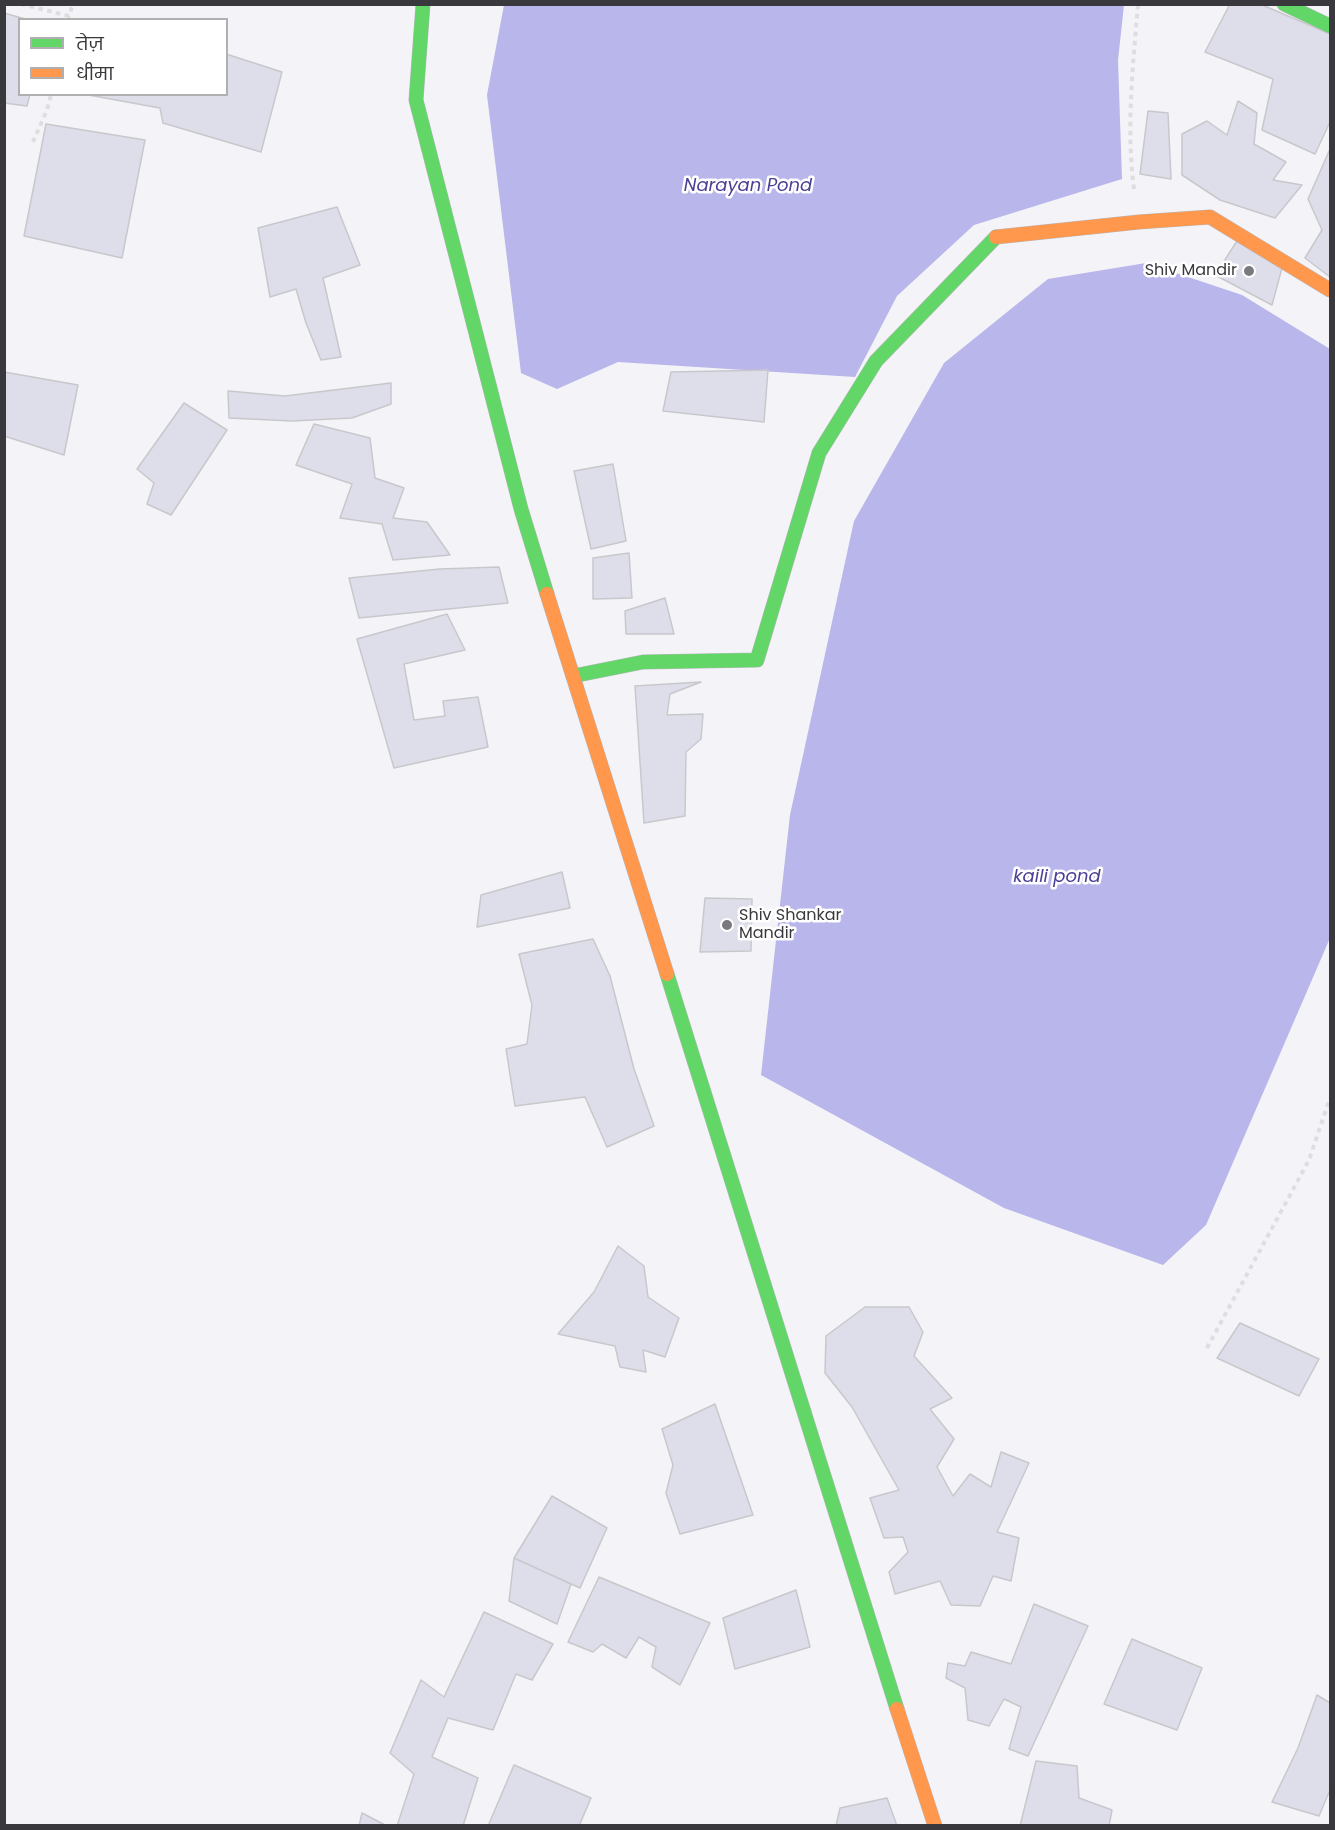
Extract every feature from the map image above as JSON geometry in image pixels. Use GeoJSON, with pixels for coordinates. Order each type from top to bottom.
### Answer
{"type":"FeatureCollection","features":[{"type":"Feature","properties":{"kind":"main road"},"geometry":{"type":"LineString","coordinates":[[423,4],[416,100],[521,508],[935,1826]]}},
{"type":"Feature","properties":{"kind":"main road"},"geometry":{"type":"LineString","coordinates":[[1284,4],[1330,26]]}},
{"type":"Feature","properties":{"kind":"main road"},"geometry":{"type":"LineString","coordinates":[[573,676],[644,662],[757,660],[819,453],[876,362],[994,237],[1210,217],[1330,290]]}},
{"type":"Feature","properties":{"kind":"path"},"geometry":{"type":"LineString","coordinates":[[21,4],[69,18],[73,4]]}},
{"type":"Feature","properties":{"kind":"path"},"geometry":{"type":"LineString","coordinates":[[1138,4],[1132,77],[1131,165],[1139,222]]}},
{"type":"Feature","properties":{"kind":"path"},"geometry":{"type":"LineString","coordinates":[[33,142],[50,96]]}},
{"type":"Feature","properties":{"kind":"path"},"geometry":{"type":"LineString","coordinates":[[1207,1348],[1309,1160],[1330,1098]]}},
{"type":"Feature","properties":{"kind":"water","name":"Narayan Pond"},"geometry":{"type":"Polygon","coordinates":[[[504,5],[1124,5],[1118,60],[1122,179],[974,225],[897,296],[855,377],[618,362],[557,389],[521,373],[487,95],[504,5]]]}},
{"type":"Feature","properties":{"kind":"water","name":"kaili pond"},"geometry":{"type":"Polygon","coordinates":[[[1146,263],[1242,295],[1330,349],[1330,938],[1206,1225],[1163,1265],[1004,1208],[761,1075],[790,815],[854,521],[944,363],[1048,279],[1146,263]]]}},
{"type":"Feature","properties":{"kind":"building"},"geometry":{"type":"Polygon","coordinates":[[[1230,4],[1260,4],[1330,34],[1330,122],[1315,154],[1262,130],[1273,79],[1205,52],[1230,4]]]}},
{"type":"Feature","properties":{"kind":"building"},"geometry":{"type":"Polygon","coordinates":[[[4,13],[22,18],[18,18],[18,96],[30,96],[27,106],[4,103],[4,13]]]}},
{"type":"Feature","properties":{"kind":"building"},"geometry":{"type":"Polygon","coordinates":[[[228,55],[282,72],[261,152],[163,123],[160,108],[94,96],[228,96],[228,55]]]}},
{"type":"Feature","properties":{"kind":"building"},"geometry":{"type":"Polygon","coordinates":[[[1238,101],[1257,113],[1254,144],[1286,162],[1273,180],[1302,185],[1275,218],[1220,200],[1182,175],[1182,134],[1207,121],[1227,135],[1238,101]]]}},
{"type":"Feature","properties":{"kind":"building"},"geometry":{"type":"Polygon","coordinates":[[[1148,111],[1168,113],[1171,179],[1140,174],[1148,111]]]}},
{"type":"Feature","properties":{"kind":"building"},"geometry":{"type":"Polygon","coordinates":[[[46,124],[145,140],[122,258],[24,236],[46,124]]]}},
{"type":"Feature","properties":{"kind":"building"},"geometry":{"type":"Polygon","coordinates":[[[1330,149],[1330,277],[1305,258],[1322,230],[1308,199],[1330,149]]]}},
{"type":"Feature","properties":{"kind":"building"},"geometry":{"type":"Polygon","coordinates":[[[337,207],[360,265],[323,278],[341,357],[321,360],[306,323],[296,289],[270,297],[258,228],[337,207]]]}},
{"type":"Feature","properties":{"kind":"building","name":"Shiv Mandir"},"geometry":{"type":"Polygon","coordinates":[[[1237,241],[1282,268],[1272,305],[1215,275],[1237,241]]]}},
{"type":"Feature","properties":{"kind":"building"},"geometry":{"type":"Polygon","coordinates":[[[768,370],[764,422],[663,411],[671,372],[768,370]]]}},
{"type":"Feature","properties":{"kind":"building"},"geometry":{"type":"Polygon","coordinates":[[[4,372],[78,385],[64,455],[4,436],[4,372]]]}},
{"type":"Feature","properties":{"kind":"building"},"geometry":{"type":"Polygon","coordinates":[[[391,383],[391,404],[352,418],[292,421],[229,418],[228,391],[285,396],[391,383]]]}},
{"type":"Feature","properties":{"kind":"building"},"geometry":{"type":"Polygon","coordinates":[[[184,403],[227,430],[171,515],[147,504],[154,483],[137,469],[184,403]]]}},
{"type":"Feature","properties":{"kind":"building"},"geometry":{"type":"Polygon","coordinates":[[[314,424],[370,438],[375,478],[404,488],[393,518],[427,522],[450,555],[393,560],[382,524],[340,518],[352,484],[296,465],[314,424]]]}},
{"type":"Feature","properties":{"kind":"building"},"geometry":{"type":"Polygon","coordinates":[[[613,464],[626,541],[591,549],[574,471],[613,464]]]}},
{"type":"Feature","properties":{"kind":"building"},"geometry":{"type":"Polygon","coordinates":[[[629,553],[632,598],[593,599],[593,558],[629,553]]]}},
{"type":"Feature","properties":{"kind":"building"},"geometry":{"type":"Polygon","coordinates":[[[499,567],[508,603],[359,618],[349,578],[440,569],[499,567]]]}},
{"type":"Feature","properties":{"kind":"building"},"geometry":{"type":"Polygon","coordinates":[[[665,598],[674,634],[626,634],[625,611],[665,598]]]}},
{"type":"Feature","properties":{"kind":"building"},"geometry":{"type":"Polygon","coordinates":[[[447,614],[465,650],[404,664],[414,720],[445,716],[443,701],[478,697],[488,747],[394,768],[357,639],[447,614]]]}},
{"type":"Feature","properties":{"kind":"building"},"geometry":{"type":"Polygon","coordinates":[[[701,682],[670,694],[667,715],[703,714],[701,739],[686,752],[685,816],[644,823],[635,686],[701,682]]]}},
{"type":"Feature","properties":{"kind":"building"},"geometry":{"type":"Polygon","coordinates":[[[562,872],[570,908],[477,927],[481,895],[562,872]]]}},
{"type":"Feature","properties":{"kind":"building","name":"Shiv Shankar Mandir"},"geometry":{"type":"Polygon","coordinates":[[[705,898],[752,899],[751,951],[700,952],[705,898]]]}},
{"type":"Feature","properties":{"kind":"building"},"geometry":{"type":"Polygon","coordinates":[[[593,939],[610,976],[634,1069],[654,1126],[607,1147],[585,1097],[515,1106],[506,1049],[527,1044],[532,1005],[519,954],[593,939]]]}},
{"type":"Feature","properties":{"kind":"building"},"geometry":{"type":"Polygon","coordinates":[[[618,1246],[644,1266],[648,1297],[679,1318],[665,1357],[643,1350],[646,1372],[620,1367],[615,1346],[558,1334],[594,1292],[618,1246]]]}},
{"type":"Feature","properties":{"kind":"building"},"geometry":{"type":"Polygon","coordinates":[[[865,1307],[909,1307],[923,1332],[914,1356],[952,1398],[930,1409],[954,1439],[937,1467],[953,1496],[970,1474],[991,1487],[1001,1452],[1029,1463],[997,1532],[1019,1538],[1011,1581],[993,1576],[980,1606],[951,1605],[940,1581],[895,1594],[889,1572],[908,1552],[903,1537],[884,1538],[870,1498],[899,1490],[852,1407],[825,1373],[826,1336],[865,1307]]]}},
{"type":"Feature","properties":{"kind":"building"},"geometry":{"type":"Polygon","coordinates":[[[1240,1323],[1319,1359],[1299,1396],[1217,1358],[1240,1323]]]}},
{"type":"Feature","properties":{"kind":"building"},"geometry":{"type":"Polygon","coordinates":[[[715,1404],[753,1515],[680,1534],[666,1493],[673,1465],[662,1429],[715,1404]]]}},
{"type":"Feature","properties":{"kind":"building"},"geometry":{"type":"Polygon","coordinates":[[[552,1496],[607,1528],[580,1588],[514,1558],[552,1496]]]}},
{"type":"Feature","properties":{"kind":"building"},"geometry":{"type":"Polygon","coordinates":[[[514,1558],[571,1584],[557,1624],[509,1601],[514,1558]]]}},
{"type":"Feature","properties":{"kind":"building"},"geometry":{"type":"Polygon","coordinates":[[[599,1577],[710,1623],[680,1685],[652,1667],[656,1647],[639,1637],[626,1658],[602,1644],[593,1652],[568,1642],[599,1577]]]}},
{"type":"Feature","properties":{"kind":"building"},"geometry":{"type":"Polygon","coordinates":[[[796,1590],[810,1647],[735,1669],[723,1618],[796,1590]]]}},
{"type":"Feature","properties":{"kind":"building"},"geometry":{"type":"Polygon","coordinates":[[[1034,1604],[1088,1626],[1028,1756],[1009,1749],[1021,1707],[1004,1699],[989,1726],[968,1720],[965,1688],[946,1678],[948,1663],[965,1666],[971,1652],[1011,1664],[1034,1604]]]}},
{"type":"Feature","properties":{"kind":"building"},"geometry":{"type":"Polygon","coordinates":[[[484,1612],[553,1644],[532,1680],[516,1674],[493,1730],[448,1718],[432,1757],[478,1778],[463,1826],[397,1826],[414,1774],[390,1753],[421,1680],[444,1697],[484,1612]]]}},
{"type":"Feature","properties":{"kind":"building"},"geometry":{"type":"Polygon","coordinates":[[[1132,1639],[1202,1668],[1177,1730],[1104,1704],[1132,1639]]]}},
{"type":"Feature","properties":{"kind":"building"},"geometry":{"type":"Polygon","coordinates":[[[1317,1695],[1330,1703],[1330,1790],[1319,1816],[1272,1802],[1298,1748],[1317,1695]]]}},
{"type":"Feature","properties":{"kind":"building"},"geometry":{"type":"Polygon","coordinates":[[[1036,1761],[1077,1766],[1079,1798],[1112,1810],[1109,1826],[1020,1826],[1036,1761]]]}},
{"type":"Feature","properties":{"kind":"building"},"geometry":{"type":"Polygon","coordinates":[[[514,1765],[591,1798],[579,1826],[488,1826],[514,1765]]]}},
{"type":"Feature","properties":{"kind":"building"},"geometry":{"type":"Polygon","coordinates":[[[887,1798],[897,1826],[836,1826],[840,1808],[887,1798]]]}},
{"type":"Feature","properties":{"kind":"building"},"geometry":{"type":"Polygon","coordinates":[[[362,1813],[387,1826],[359,1826],[362,1813]]]}},
{"type":"Feature","properties":{"kind":"traffic: fast"},"geometry":{"type":"LineString","coordinates":[[423,4],[416,100],[521,509],[547,594]]}},
{"type":"Feature","properties":{"kind":"traffic: fast"},"geometry":{"type":"LineString","coordinates":[[1284,4],[1330,26]]}},
{"type":"Feature","properties":{"kind":"traffic: fast"},"geometry":{"type":"LineString","coordinates":[[573,676],[643,662],[757,660],[819,453],[876,361],[996,237]]}},
{"type":"Feature","properties":{"kind":"traffic: fast"},"geometry":{"type":"LineString","coordinates":[[667,974],[897,1709]]}},
{"type":"Feature","properties":{"kind":"traffic: slow"},"geometry":{"type":"LineString","coordinates":[[996,237],[1210,217],[1330,290]]}},
{"type":"Feature","properties":{"kind":"traffic: slow"},"geometry":{"type":"LineString","coordinates":[[547,594],[667,974]]}},
{"type":"Feature","properties":{"kind":"traffic: slow"},"geometry":{"type":"LineString","coordinates":[[897,1709],[935,1826]]}},
{"type":"Feature","properties":{"kind":"place","name":"Shiv Mandir"},"geometry":{"type":"Point","coordinates":[1249,271]}},
{"type":"Feature","properties":{"kind":"place","name":"Shiv Shankar Mandir"},"geometry":{"type":"Point","coordinates":[727,925]}}]}
